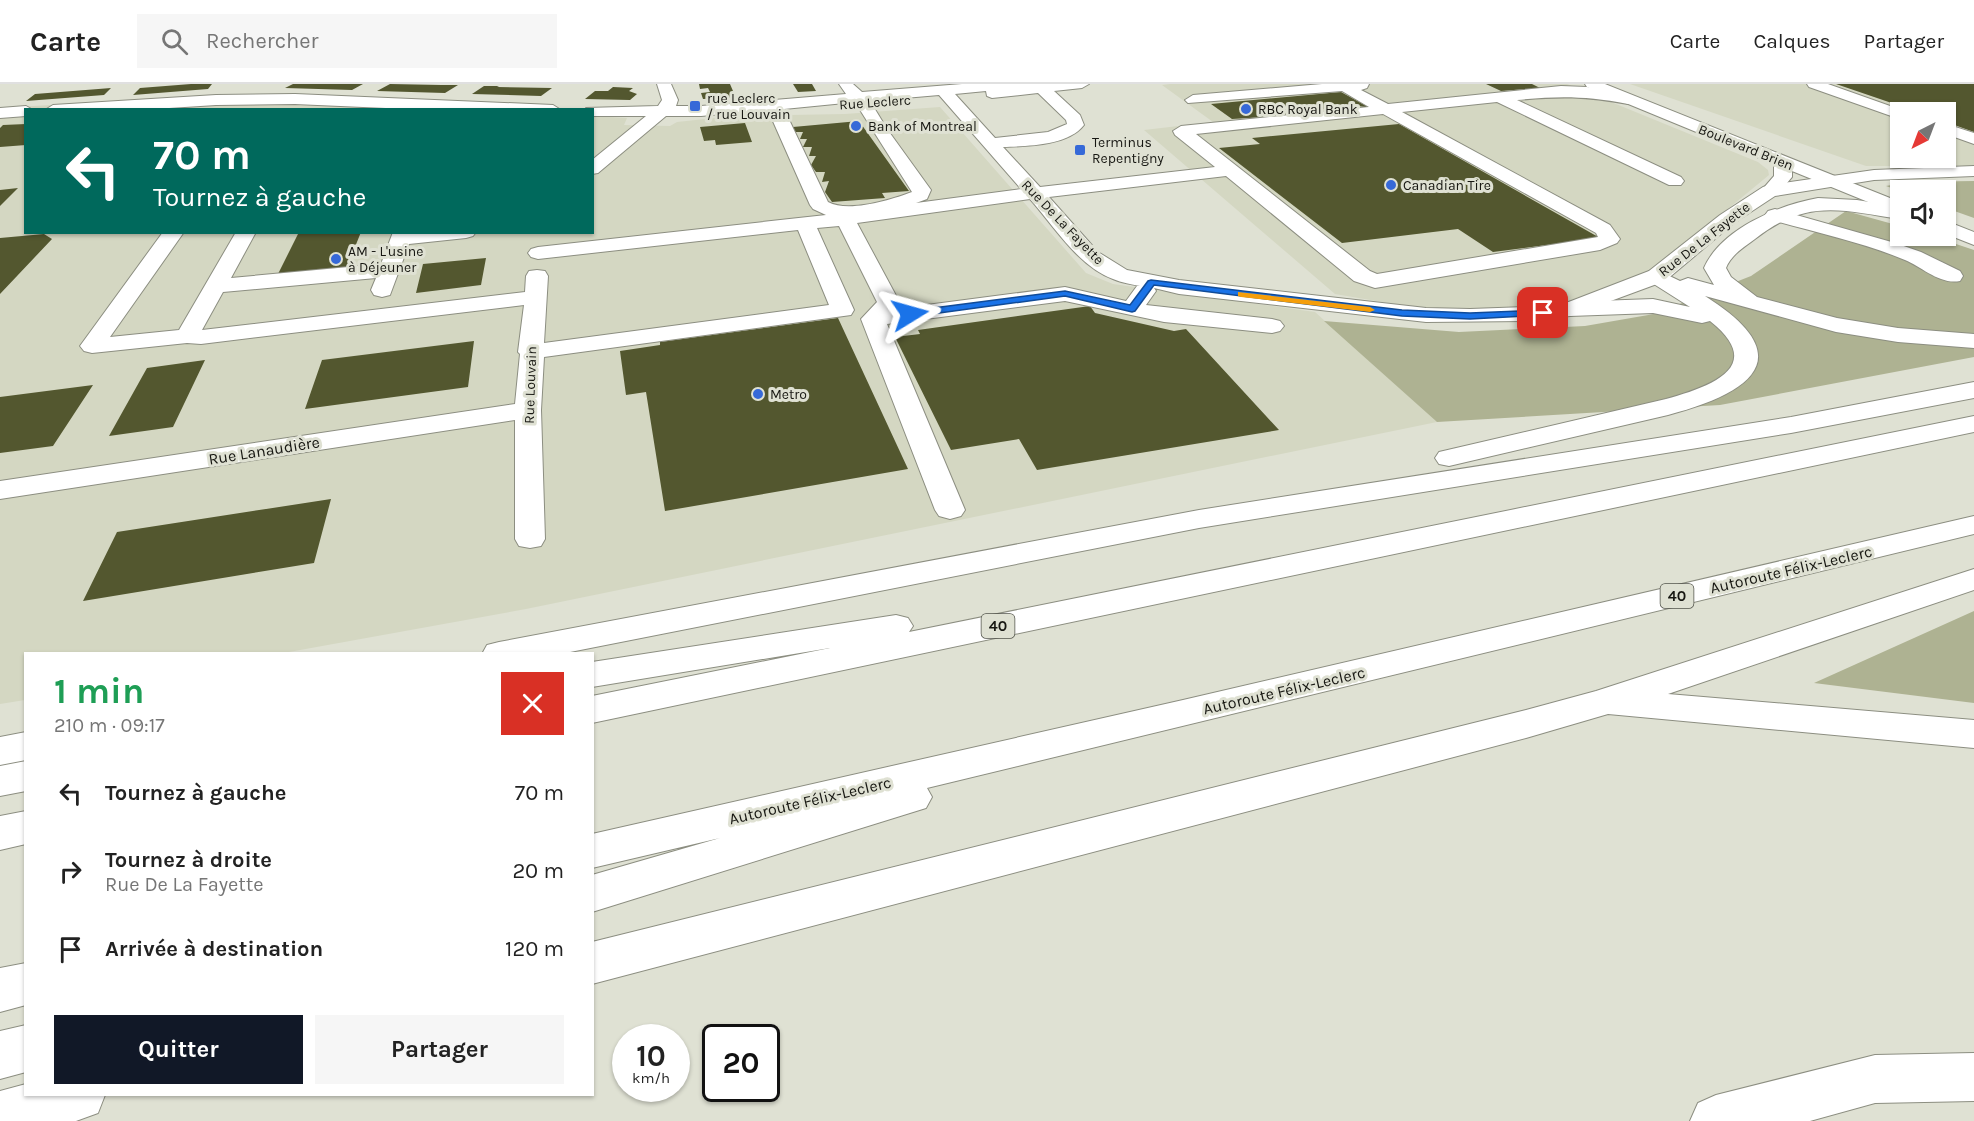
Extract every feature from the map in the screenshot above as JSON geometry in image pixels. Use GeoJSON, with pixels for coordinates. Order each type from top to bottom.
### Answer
{"type":"FeatureCollection","features":[{"type":"Feature","properties":{"kind":"main road"},"geometry":{"type":"LineString","coordinates":[[216,100],[233,84]]}},
{"type":"Feature","properties":{"kind":"main road"},"geometry":{"type":"LineString","coordinates":[[594,167],[670,103],[664,84]]}},
{"type":"Feature","properties":{"kind":"main road"},"geometry":{"type":"LineString","coordinates":[[774,105],[820,205],[834,211],[862,209],[902,203],[920,195],[922,190],[860,100],[845,84]]}},
{"type":"Feature","properties":{"kind":"main road","name":"Rue Leclerc"},"geometry":{"type":"LineString","coordinates":[[946,93],[1012,84]]}},
{"type":"Feature","properties":{"kind":"main road","name":"Rue Leclerc"},"geometry":{"type":"LineString","coordinates":[[594,111],[660,113],[1082,84]]}},
{"type":"Feature","properties":{"kind":"main road"},"geometry":{"type":"LineString","coordinates":[[1229,126],[1189,96],[1372,84]]}},
{"type":"Feature","properties":{"kind":"main road"},"geometry":{"type":"LineString","coordinates":[[1561,91],[1577,84]]}},
{"type":"Feature","properties":{"kind":"main road","name":"Boulevard Brien"},"geometry":{"type":"LineString","coordinates":[[1592,84],[1638,94],[1842,180],[1890,203]]}},
{"type":"Feature","properties":{"kind":"main road","name":"Boulevard Brien"},"geometry":{"type":"LineString","coordinates":[[1617,84],[1783,162],[1890,196]]}},
{"type":"Feature","properties":{"kind":"main road"},"geometry":{"type":"LineString","coordinates":[[1343,85],[1385,109],[1603,229],[1610,239],[1600,244],[1394,279],[1375,280],[1362,276],[1232,170],[1184,126],[1229,126],[1385,109],[1498,97],[1561,91],[1638,94]]}},
{"type":"Feature","properties":{"kind":"main road"},"geometry":{"type":"LineString","coordinates":[[1814,85],[1890,111]]}},
{"type":"Feature","properties":{"kind":"main road"},"geometry":{"type":"LineString","coordinates":[[989,143],[1047,137],[1072,129],[1077,122],[1040,86]]}},
{"type":"Feature","properties":{"kind":"main road","name":"Rue De La Fayette"},"geometry":{"type":"LineString","coordinates":[[946,93],[1098,262],[1121,275],[1151,282],[1426,315],[1499,316],[1570,309],[1657,276],[1721,223],[1770,191],[1904,173],[1974,171]]}},
{"type":"Feature","properties":{"kind":"main road"},"geometry":{"type":"LineString","coordinates":[[1498,97],[1675,181]]}},
{"type":"Feature","properties":{"kind":"main road"},"geometry":{"type":"LineString","coordinates":[[86,108],[216,100],[296,99],[506,108]]}},
{"type":"Feature","properties":{"kind":"main road"},"geometry":{"type":"LineString","coordinates":[[0,113],[24,111]]}},
{"type":"Feature","properties":{"kind":"main road"},"geometry":{"type":"LineString","coordinates":[[1956,133],[1974,139]]}},
{"type":"Feature","properties":{"kind":"main road"},"geometry":{"type":"LineString","coordinates":[[1770,191],[1783,177],[1783,162]]}},
{"type":"Feature","properties":{"kind":"main road"},"geometry":{"type":"LineString","coordinates":[[973,184],[1027,185],[1232,170]]}},
{"type":"Feature","properties":{"kind":"main road"},"geometry":{"type":"LineString","coordinates":[[541,243],[845,219],[1027,185]]}},
{"type":"Feature","properties":{"kind":"main road"},"geometry":{"type":"LineString","coordinates":[[1758,305],[1722,281],[1715,268],[1723,255],[1733,246],[1775,215],[1800,206],[1828,202],[1890,211]]}},
{"type":"Feature","properties":{"kind":"main road"},"geometry":{"type":"LineString","coordinates":[[1775,215],[1888,247],[1926,262],[1956,266]]}},
{"type":"Feature","properties":{"kind":"main road"},"geometry":{"type":"LineString","coordinates":[[845,219],[889,303],[873,319]]}},
{"type":"Feature","properties":{"kind":"main road"},"geometry":{"type":"LineString","coordinates":[[1956,221],[1974,228]]}},
{"type":"Feature","properties":{"kind":"main road"},"geometry":{"type":"LineString","coordinates":[[530,352],[843,310],[805,223]]}},
{"type":"Feature","properties":{"kind":"main road"},"geometry":{"type":"LineString","coordinates":[[1956,231],[1974,238]]}},
{"type":"Feature","properties":{"kind":"main road"},"geometry":{"type":"LineString","coordinates":[[173,234],[92,346],[187,336],[201,337],[536,297]]}},
{"type":"Feature","properties":{"kind":"main road"},"geometry":{"type":"LineString","coordinates":[[187,336],[245,234]]}},
{"type":"Feature","properties":{"kind":"main road"},"geometry":{"type":"LineString","coordinates":[[372,317],[402,236],[434,234]]}},
{"type":"Feature","properties":{"kind":"main road","name":"Rue Louvain"},"geometry":{"type":"LineString","coordinates":[[530,539],[528,410],[530,352],[541,243]]}},
{"type":"Feature","properties":{"kind":"main road"},"geometry":{"type":"LineString","coordinates":[[216,286],[390,270]]}},
{"type":"Feature","properties":{"kind":"main road"},"geometry":{"type":"LineString","coordinates":[[1657,276],[1822,322],[1876,332],[1974,341]]}},
{"type":"Feature","properties":{"kind":"main road"},"geometry":{"type":"LineString","coordinates":[[1199,519],[1654,410],[1696,397],[1726,384],[1739,374],[1746,363],[1747,351],[1744,342],[1728,323],[1676,291],[1657,276]]}},
{"type":"Feature","properties":{"kind":"main road"},"geometry":{"type":"LineString","coordinates":[[1132,309],[1151,282]]}},
{"type":"Feature","properties":{"kind":"main road"},"geometry":{"type":"LineString","coordinates":[[873,319],[1065,294],[1164,315],[1272,326]]}},
{"type":"Feature","properties":{"kind":"main road"},"geometry":{"type":"LineString","coordinates":[[1570,309],[1653,306],[1728,323]]}},
{"type":"Feature","properties":{"kind":"main road"},"geometry":{"type":"LineString","coordinates":[[873,319],[950,510]]}},
{"type":"Feature","properties":{"kind":"main road"},"geometry":{"type":"LineString","coordinates":[[510,652],[1199,519],[1791,425],[1974,390]]}},
{"type":"Feature","properties":{"kind":"main road","name":"Rue Lanaudière"},"geometry":{"type":"LineString","coordinates":[[0,490],[528,410]]}},
{"type":"Feature","properties":{"kind":"main road","name":"40"},"geometry":{"type":"LineString","coordinates":[[594,710],[1974,424]]}},
{"type":"Feature","properties":{"kind":"main road","name":"Autoroute Félix-Leclerc"},"geometry":{"type":"LineString","coordinates":[[594,851],[1183,714],[1974,525]]}},
{"type":"Feature","properties":{"kind":"main road"},"geometry":{"type":"LineString","coordinates":[[594,675],[1404,543]]}},
{"type":"Feature","properties":{"kind":"main road"},"geometry":{"type":"LineString","coordinates":[[594,962],[1437,748],[1603,702],[1974,579]]}},
{"type":"Feature","properties":{"kind":"main road"},"geometry":{"type":"LineString","coordinates":[[1603,702],[1808,718],[1974,735]]}},
{"type":"Feature","properties":{"kind":"main road"},"geometry":{"type":"LineString","coordinates":[[594,893],[1183,714]]}},
{"type":"Feature","properties":{"kind":"main road"},"geometry":{"type":"LineString","coordinates":[[0,751],[24,746]]}},
{"type":"Feature","properties":{"kind":"main road"},"geometry":{"type":"LineString","coordinates":[[0,781],[24,776]]}},
{"type":"Feature","properties":{"kind":"main road"},"geometry":{"type":"LineString","coordinates":[[0,832],[24,827]]}},
{"type":"Feature","properties":{"kind":"main road"},"geometry":{"type":"LineString","coordinates":[[0,990],[24,984]]}},
{"type":"Feature","properties":{"kind":"main road"},"geometry":{"type":"LineString","coordinates":[[0,1055],[24,1049]]}},
{"type":"Feature","properties":{"kind":"main road"},"geometry":{"type":"LineString","coordinates":[[1716,1121],[1875,1079],[1974,1077]]}},
{"type":"Feature","properties":{"kind":"main road"},"geometry":{"type":"LineString","coordinates":[[0,1116],[76,1096]]}},
{"type":"Feature","properties":{"kind":"shaded area"},"geometry":{"type":"Polygon","coordinates":[[[1567,84],[1758,162],[1768,170],[1769,175],[1649,274],[1567,302],[1488,310],[1426,308],[1394,304],[1335,294],[1144,130],[1213,122],[1162,85],[1567,84]]]}},
{"type":"Feature","properties":{"kind":"shaded area"},"geometry":{"type":"Polygon","coordinates":[[[1630,84],[1974,84],[1974,166],[1956,166],[1956,102],[1890,102],[1890,166],[1866,166],[1630,84]]]}},
{"type":"Feature","properties":{"kind":"shaded area"},"geometry":{"type":"Polygon","coordinates":[[[203,96],[452,108],[24,108],[24,234],[594,234],[594,116],[627,118],[624,125],[670,126],[677,122],[733,116],[845,114],[940,107],[1086,273],[1113,284],[1315,312],[1437,422],[526,609],[289,652],[24,652],[24,700],[0,704],[0,108],[203,96]]]}},
{"type":"Feature","properties":{"kind":"shaded area"},"geometry":{"type":"Polygon","coordinates":[[[1956,181],[1974,181],[1974,218],[1956,212],[1956,181]]]}},
{"type":"Feature","properties":{"kind":"shaded area"},"geometry":{"type":"Polygon","coordinates":[[[1846,211],[1890,223],[1890,246],[1956,246],[1956,244],[1974,250],[1974,357],[1720,405],[1437,422],[1324,321],[1459,332],[1585,326],[1654,314],[1751,276],[1846,211]]]}},
{"type":"Feature","properties":{"kind":"shaded area"},"geometry":{"type":"Polygon","coordinates":[[[1974,611],[1974,703],[1814,683],[1974,611]]]}},
{"type":"Feature","properties":{"kind":"building"},"geometry":{"type":"Polygon","coordinates":[[[212,84],[208,89],[133,95],[140,88],[212,84]]]}},
{"type":"Feature","properties":{"kind":"building"},"geometry":{"type":"Polygon","coordinates":[[[293,84],[363,84],[352,90],[285,88],[293,84]]]}},
{"type":"Feature","properties":{"kind":"building"},"geometry":{"type":"Polygon","coordinates":[[[390,84],[458,85],[445,93],[377,91],[390,84]]]}},
{"type":"Feature","properties":{"kind":"building"},"geometry":{"type":"Polygon","coordinates":[[[699,84],[730,84],[736,98],[703,99],[701,93],[710,92],[708,88],[700,89],[699,84]]]}},
{"type":"Feature","properties":{"kind":"building"},"geometry":{"type":"Polygon","coordinates":[[[793,84],[812,84],[816,91],[798,92],[793,84]]]}},
{"type":"Feature","properties":{"kind":"building"},"geometry":{"type":"Polygon","coordinates":[[[1486,84],[1532,84],[1540,88],[1501,91],[1486,84]]]}},
{"type":"Feature","properties":{"kind":"building"},"geometry":{"type":"Polygon","coordinates":[[[1836,84],[1974,84],[1974,132],[1956,126],[1956,102],[1890,102],[1836,84]]]}},
{"type":"Feature","properties":{"kind":"building"},"geometry":{"type":"Polygon","coordinates":[[[484,86],[552,88],[541,96],[472,94],[484,86]]]}},
{"type":"Feature","properties":{"kind":"building"},"geometry":{"type":"Polygon","coordinates":[[[613,87],[633,88],[629,91],[637,94],[630,100],[585,99],[595,91],[608,91],[613,87]]]}},
{"type":"Feature","properties":{"kind":"building"},"geometry":{"type":"Polygon","coordinates":[[[111,88],[104,95],[26,101],[35,94],[111,88]]]}},
{"type":"Feature","properties":{"kind":"building"},"geometry":{"type":"Polygon","coordinates":[[[1341,92],[1370,108],[1359,106],[1305,111],[1309,114],[1232,119],[1211,104],[1341,92]]]}},
{"type":"Feature","properties":{"kind":"building"},"geometry":{"type":"Polygon","coordinates":[[[859,121],[909,191],[882,193],[885,198],[832,202],[825,192],[829,181],[822,182],[825,172],[816,172],[811,165],[816,156],[809,156],[812,147],[803,147],[807,139],[800,139],[803,132],[794,132],[793,127],[859,121]]]}},
{"type":"Feature","properties":{"kind":"building"},"geometry":{"type":"Polygon","coordinates":[[[745,123],[752,142],[716,145],[715,140],[704,141],[700,127],[745,123]]]}},
{"type":"Feature","properties":{"kind":"building"},"geometry":{"type":"Polygon","coordinates":[[[24,124],[24,145],[0,147],[0,128],[3,125],[24,124]]]}},
{"type":"Feature","properties":{"kind":"building"},"geometry":{"type":"Polygon","coordinates":[[[1399,124],[1600,238],[1493,252],[1458,229],[1342,243],[1219,148],[1260,144],[1252,138],[1399,124]]]}},
{"type":"Feature","properties":{"kind":"building"},"geometry":{"type":"Polygon","coordinates":[[[18,188],[0,206],[0,190],[18,188]]]}},
{"type":"Feature","properties":{"kind":"building"},"geometry":{"type":"Polygon","coordinates":[[[44,234],[52,239],[0,294],[0,238],[44,234]]]}},
{"type":"Feature","properties":{"kind":"building"},"geometry":{"type":"Polygon","coordinates":[[[298,234],[360,234],[347,267],[278,274],[298,234]]]}},
{"type":"Feature","properties":{"kind":"building"},"geometry":{"type":"Polygon","coordinates":[[[486,258],[481,285],[416,293],[423,264],[486,258]]]}},
{"type":"Feature","properties":{"kind":"building"},"geometry":{"type":"Polygon","coordinates":[[[1090,306],[1095,313],[1174,331],[1186,329],[1279,430],[1037,470],[1019,439],[951,450],[895,337],[920,334],[918,330],[1090,306]]]}},
{"type":"Feature","properties":{"kind":"building"},"geometry":{"type":"Polygon","coordinates":[[[838,318],[908,469],[665,511],[646,392],[626,395],[620,351],[660,345],[660,342],[838,318]]]}},
{"type":"Feature","properties":{"kind":"building"},"geometry":{"type":"Polygon","coordinates":[[[474,341],[468,387],[305,409],[322,360],[474,341]]]}},
{"type":"Feature","properties":{"kind":"building"},"geometry":{"type":"Polygon","coordinates":[[[205,360],[173,427],[109,436],[147,368],[205,360]]]}},
{"type":"Feature","properties":{"kind":"building"},"geometry":{"type":"Polygon","coordinates":[[[93,385],[53,446],[0,453],[0,397],[93,385]]]}},
{"type":"Feature","properties":{"kind":"building"},"geometry":{"type":"Polygon","coordinates":[[[331,499],[314,563],[83,601],[117,532],[331,499]]]}},
{"type":"Feature","properties":{"kind":"slow traffic"},"geometry":{"type":"LineString","coordinates":[[1241,294],[1370,310]]}},
{"type":"Feature","properties":{"kind":"place","name":"rue Leclerc / rue Louvain"},"geometry":{"type":"Point","coordinates":[695,106]}},
{"type":"Feature","properties":{"kind":"place","name":"RBC Royal Bank"},"geometry":{"type":"Point","coordinates":[1246,109]}},
{"type":"Feature","properties":{"kind":"place","name":"Bank of Montreal"},"geometry":{"type":"Point","coordinates":[856,126]}},
{"type":"Feature","properties":{"kind":"place","name":"Terminus Repentigny"},"geometry":{"type":"Point","coordinates":[1080,150]}},
{"type":"Feature","properties":{"kind":"place","name":"Canadian Tire"},"geometry":{"type":"Point","coordinates":[1391,185]}},
{"type":"Feature","properties":{"kind":"place","name":"AM - L'usine à Déjeuner"},"geometry":{"type":"Point","coordinates":[336,259]}},
{"type":"Feature","properties":{"kind":"place","name":"Metro"},"geometry":{"type":"Point","coordinates":[758,394]}},
{"type":"Feature","properties":{"kind":"route"},"geometry":{"type":"LineString","coordinates":[[910,314],[1065,294],[1132,309],[1151,282],[1402,313],[1450,316],[1543,313]]}}]}
